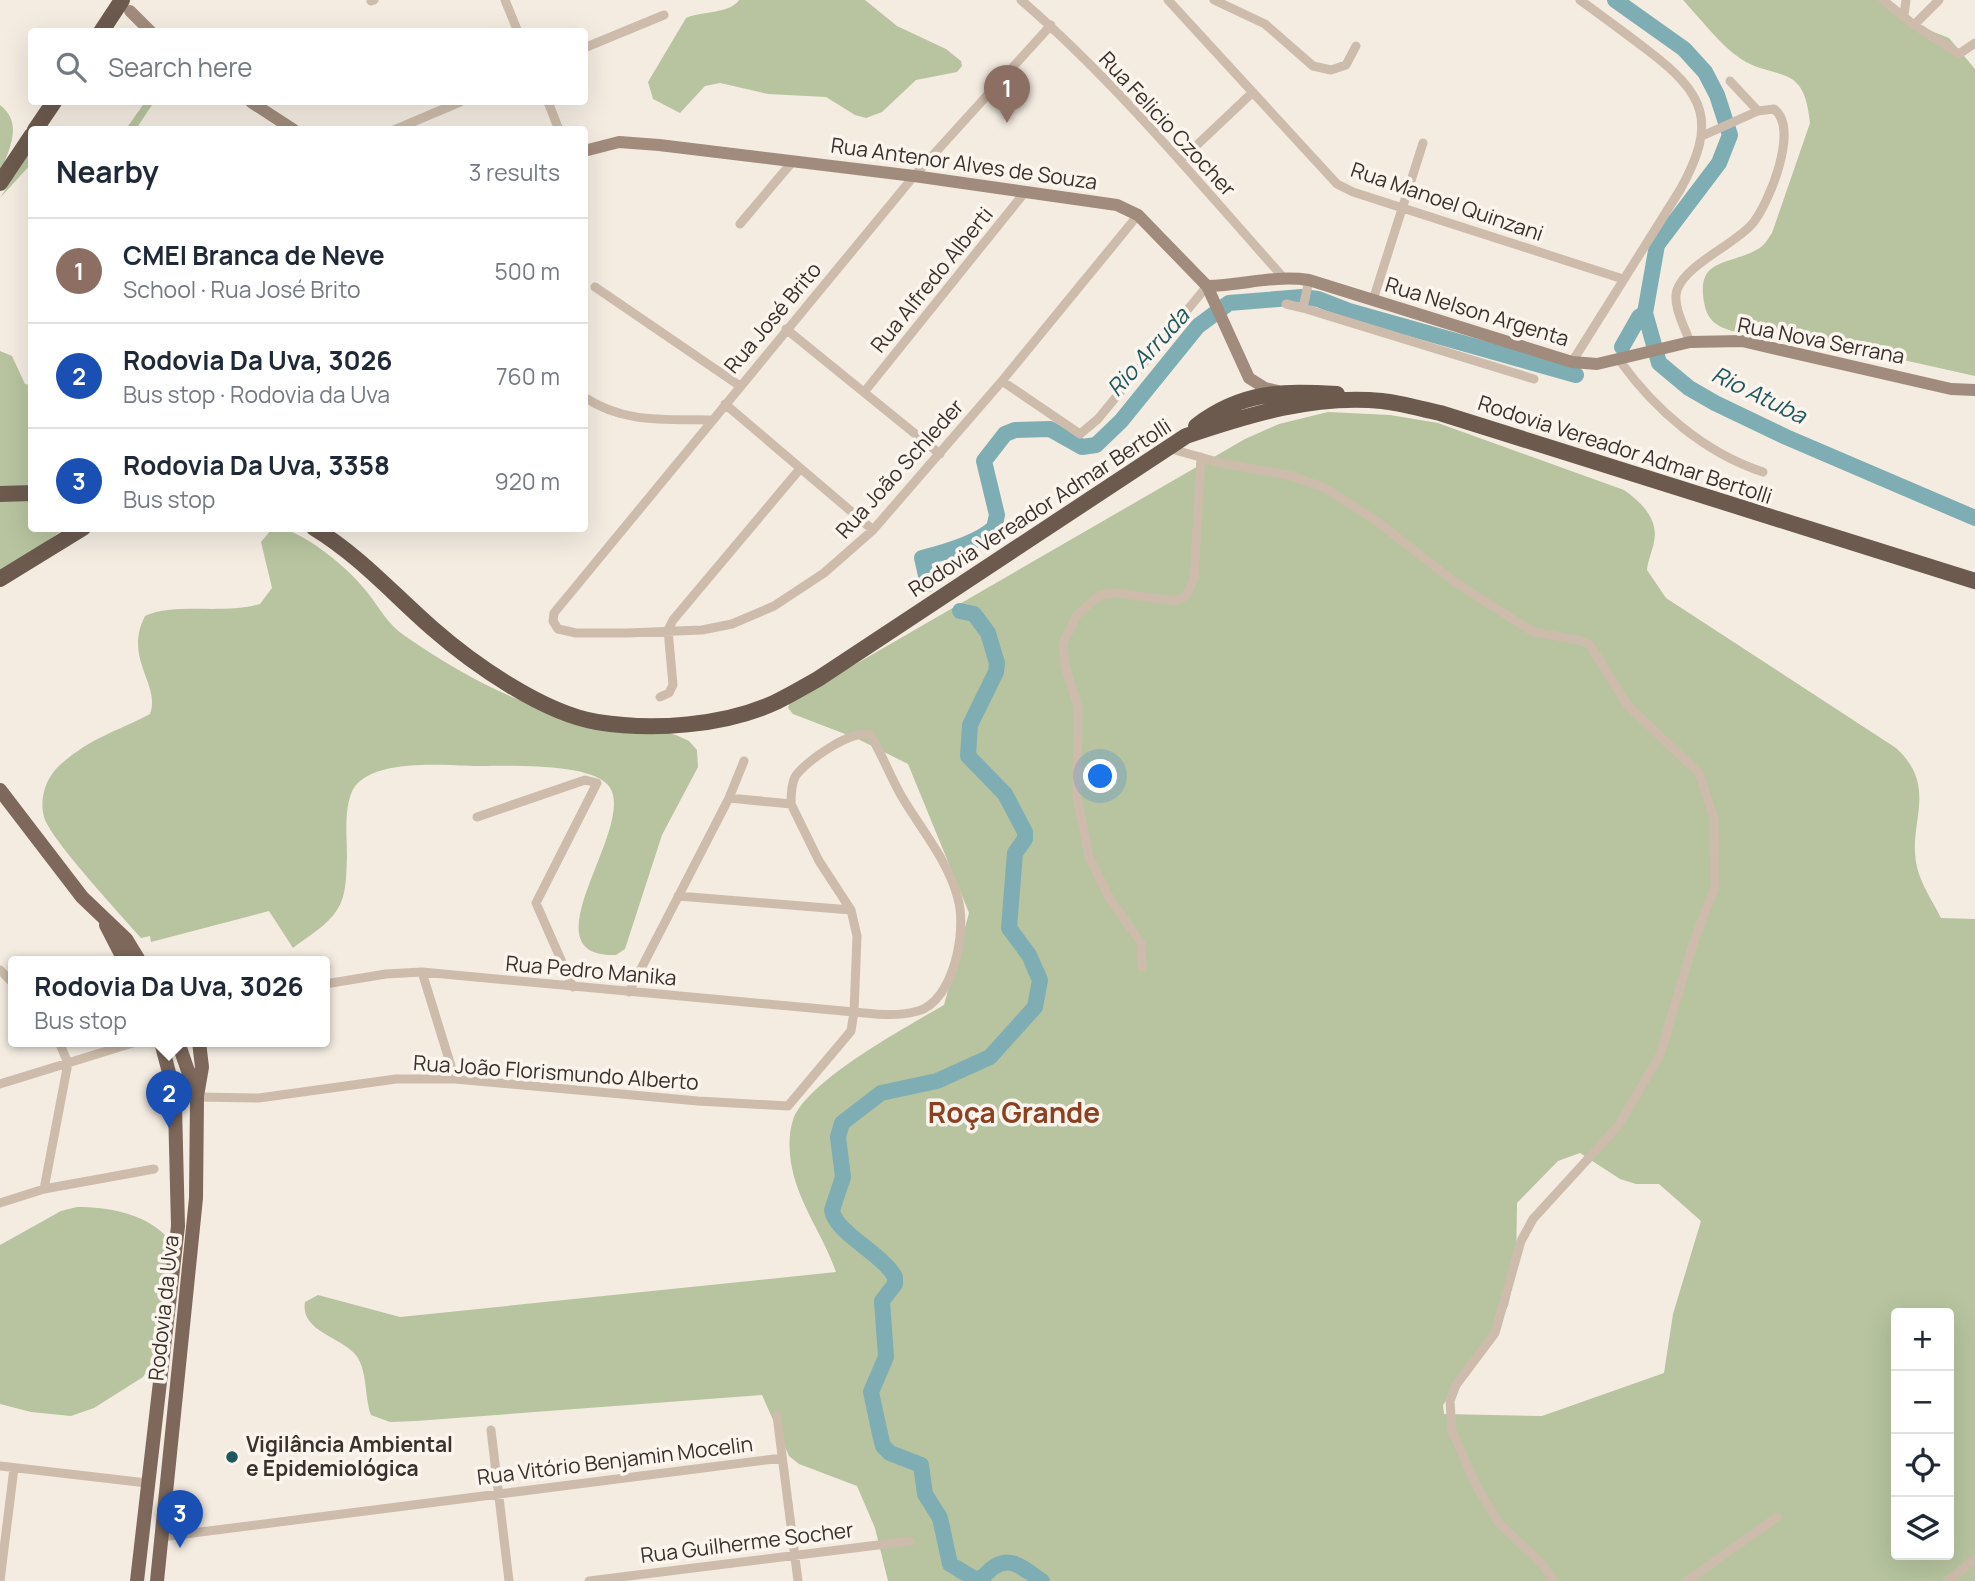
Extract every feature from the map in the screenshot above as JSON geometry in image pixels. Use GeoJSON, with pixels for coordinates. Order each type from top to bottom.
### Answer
{"type":"FeatureCollection","features":[{"type":"Feature","properties":{"kind":"highway"},"geometry":{"type":"LineString","coordinates":[[105,28],[126,6]]}},
{"type":"Feature","properties":{"kind":"highway"},"geometry":{"type":"LineString","coordinates":[[39,126],[52,105]]}},
{"type":"Feature","properties":{"kind":"highway"},"geometry":{"type":"LineString","coordinates":[[0,183],[28,141]]}},
{"type":"Feature","properties":{"kind":"highway"},"geometry":{"type":"LineString","coordinates":[[1186,436],[1219,411],[1244,400],[1279,391],[1344,394],[1381,401]]}},
{"type":"Feature","properties":{"kind":"highway","name":"Rodovia Vereador Admar Bertolli"},"geometry":{"type":"LineString","coordinates":[[320,532],[370,568],[432,627],[480,666],[538,701],[596,722],[659,725],[730,717],[775,703],[818,679],[1186,436],[1248,415],[1297,405],[1381,401],[1440,413],[1975,582]]}},
{"type":"Feature","properties":{"kind":"highway"},"geometry":{"type":"LineString","coordinates":[[0,494],[28,493]]}},
{"type":"Feature","properties":{"kind":"highway"},"geometry":{"type":"LineString","coordinates":[[0,579],[76,532]]}},
{"type":"Feature","properties":{"kind":"main road"},"geometry":{"type":"LineString","coordinates":[[126,6],[147,28]]}},
{"type":"Feature","properties":{"kind":"main road"},"geometry":{"type":"LineString","coordinates":[[256,105],[288,126]]}},
{"type":"Feature","properties":{"kind":"main road","name":"Rua Antenor Alves de Souza"},"geometry":{"type":"LineString","coordinates":[[588,150],[619,142],[914,176],[1117,205],[1138,215],[1207,286],[1249,378]]}},
{"type":"Feature","properties":{"kind":"main road","name":"Rua Nelson Argenta"},"geometry":{"type":"LineString","coordinates":[[1207,286],[1242,285],[1282,276],[1310,280],[1572,362],[1597,364],[1620,361]]}},
{"type":"Feature","properties":{"kind":"main road","name":"Rua Nova Serrana"},"geometry":{"type":"LineString","coordinates":[[1620,361],[1685,343],[1742,341],[1951,388],[1975,390]]}},
{"type":"Feature","properties":{"kind":"main road"},"geometry":{"type":"LineString","coordinates":[[1244,400],[1249,378],[1265,388],[1279,391]]}},
{"type":"Feature","properties":{"kind":"main road"},"geometry":{"type":"LineString","coordinates":[[0,790],[104,920],[126,939],[136,956]]}},
{"type":"Feature","properties":{"kind":"main road"},"geometry":{"type":"LineString","coordinates":[[104,920],[122,956]]}},
{"type":"Feature","properties":{"kind":"main road","name":"Rodovia da Uva"},"geometry":{"type":"LineString","coordinates":[[137,1581],[174,1266],[179,1200],[173,1084],[162,1047]]}},
{"type":"Feature","properties":{"kind":"main road","name":"Rodovia da Uva"},"geometry":{"type":"LineString","coordinates":[[157,1581],[192,1249],[197,1097],[180,1047]]}},
{"type":"Feature","properties":{"kind":"main road"},"geometry":{"type":"LineString","coordinates":[[197,1097],[202,1067],[200,1047]]}},
{"type":"Feature","properties":{"kind":"street"},"geometry":{"type":"LineString","coordinates":[[505,0],[516,28]]}},
{"type":"Feature","properties":{"kind":"street","name":"Rua Felicio Czocher"},"geometry":{"type":"LineString","coordinates":[[1021,0],[1051,26],[1180,161],[1282,276]]}},
{"type":"Feature","properties":{"kind":"street","name":"Rua Manoel Quinzani"},"geometry":{"type":"LineString","coordinates":[[1168,0],[1337,184],[1353,192],[1623,279]]}},
{"type":"Feature","properties":{"kind":"street"},"geometry":{"type":"LineString","coordinates":[[1214,0],[1265,24],[1313,66],[1331,70],[1346,65],[1356,46]]}},
{"type":"Feature","properties":{"kind":"street"},"geometry":{"type":"LineString","coordinates":[[1572,362],[1695,164],[1702,136],[1701,111],[1691,90],[1679,74],[1580,0]]}},
{"type":"Feature","properties":{"kind":"street"},"geometry":{"type":"LineString","coordinates":[[1883,0],[1914,26],[1959,54],[1975,43]]}},
{"type":"Feature","properties":{"kind":"street"},"geometry":{"type":"LineString","coordinates":[[1904,15],[1906,0]]}},
{"type":"Feature","properties":{"kind":"street"},"geometry":{"type":"LineString","coordinates":[[1914,26],[1939,0]]}},
{"type":"Feature","properties":{"kind":"street"},"geometry":{"type":"LineString","coordinates":[[588,46],[664,15]]}},
{"type":"Feature","properties":{"kind":"street","name":"Rua José Brito"},"geometry":{"type":"LineString","coordinates":[[576,633],[558,629],[554,613],[914,176],[1051,26]]}},
{"type":"Feature","properties":{"kind":"street"},"geometry":{"type":"LineString","coordinates":[[1730,81],[1758,111]]}},
{"type":"Feature","properties":{"kind":"street"},"geometry":{"type":"LineString","coordinates":[[1180,161],[1253,92]]}},
{"type":"Feature","properties":{"kind":"street"},"geometry":{"type":"LineString","coordinates":[[403,126],[453,105]]}},
{"type":"Feature","properties":{"kind":"street"},"geometry":{"type":"LineString","coordinates":[[549,105],[557,126]]}},
{"type":"Feature","properties":{"kind":"street"},"geometry":{"type":"LineString","coordinates":[[1685,343],[1677,290],[1691,273],[1752,224],[1765,205],[1784,150],[1779,112],[1774,109],[1758,111],[1702,136]]}},
{"type":"Feature","properties":{"kind":"street"},"geometry":{"type":"LineString","coordinates":[[1373,300],[1423,143]]}},
{"type":"Feature","properties":{"kind":"street"},"geometry":{"type":"LineString","coordinates":[[740,224],[793,161]]}},
{"type":"Feature","properties":{"kind":"street","name":"Rua Alfredo Alberti"},"geometry":{"type":"LineString","coordinates":[[865,391],[1026,192]]}},
{"type":"Feature","properties":{"kind":"street","name":"Rua João Schleder"},"geometry":{"type":"LineString","coordinates":[[576,633],[702,630],[732,624],[774,606],[824,573],[873,530],[940,454],[1138,215]]}},
{"type":"Feature","properties":{"kind":"street"},"geometry":{"type":"LineString","coordinates":[[1303,308],[1310,280]]}},
{"type":"Feature","properties":{"kind":"street"},"geometry":{"type":"LineString","coordinates":[[1002,381],[1080,434],[1098,419],[1207,286]]}},
{"type":"Feature","properties":{"kind":"street"},"geometry":{"type":"LineString","coordinates":[[595,287],[740,386]]}},
{"type":"Feature","properties":{"kind":"street"},"geometry":{"type":"LineString","coordinates":[[1286,304],[1534,379]]}},
{"type":"Feature","properties":{"kind":"street"},"geometry":{"type":"LineString","coordinates":[[786,329],[940,454]]}},
{"type":"Feature","properties":{"kind":"street"},"geometry":{"type":"LineString","coordinates":[[1620,361],[1636,384],[1677,423],[1733,462],[1763,472]]}},
{"type":"Feature","properties":{"kind":"street"},"geometry":{"type":"LineString","coordinates":[[588,400],[606,411],[628,417],[712,421]]}},
{"type":"Feature","properties":{"kind":"street"},"geometry":{"type":"LineString","coordinates":[[726,404],[799,470],[873,530]]}},
{"type":"Feature","properties":{"kind":"street"},"geometry":{"type":"LineString","coordinates":[[1168,448],[1292,476],[1325,488],[1374,520],[1455,582],[1532,632],[1579,640],[1590,645],[1629,706],[1699,773],[1714,818],[1714,886],[1693,944],[1660,1055],[1618,1126],[1533,1219],[1521,1241],[1495,1332],[1456,1385],[1450,1401],[1452,1430],[1477,1487],[1498,1522],[1542,1564],[1554,1581]]}},
{"type":"Feature","properties":{"kind":"street"},"geometry":{"type":"LineString","coordinates":[[1142,967],[1140,943],[1109,897],[1089,858],[1077,797],[1078,707],[1065,666],[1063,643],[1077,615],[1100,595],[1116,593],[1176,601],[1186,596],[1194,579],[1201,457]]}},
{"type":"Feature","properties":{"kind":"street"},"geometry":{"type":"LineString","coordinates":[[660,697],[669,693],[673,685],[668,630],[799,470]]}},
{"type":"Feature","properties":{"kind":"street","name":"Rua Pedro Manika"},"geometry":{"type":"LineString","coordinates":[[330,983],[386,974],[422,972],[892,1016],[920,1011],[937,997],[958,956],[962,932],[958,899],[944,865],[894,782],[870,735],[854,734],[802,768],[794,778],[790,804]]}},
{"type":"Feature","properties":{"kind":"street"},"geometry":{"type":"LineString","coordinates":[[629,992],[729,798],[744,761]]}},
{"type":"Feature","properties":{"kind":"street"},"geometry":{"type":"LineString","coordinates":[[477,817],[584,780],[597,783],[536,902],[573,987]]}},
{"type":"Feature","properties":{"kind":"street"},"geometry":{"type":"LineString","coordinates":[[729,798],[790,804],[819,861],[851,910],[857,936],[854,1012]]}},
{"type":"Feature","properties":{"kind":"street"},"geometry":{"type":"LineString","coordinates":[[678,897],[851,910]]}},
{"type":"Feature","properties":{"kind":"street"},"geometry":{"type":"LineString","coordinates":[[422,972],[455,1079]]}},
{"type":"Feature","properties":{"kind":"street","name":"Rua João Florismundo Alberto"},"geometry":{"type":"LineString","coordinates":[[197,1097],[259,1098],[396,1079],[455,1079],[698,1101],[788,1106],[851,1031],[854,1012]]}},
{"type":"Feature","properties":{"kind":"street"},"geometry":{"type":"LineString","coordinates":[[44,1189],[68,1063],[61,1047]]}},
{"type":"Feature","properties":{"kind":"street"},"geometry":{"type":"LineString","coordinates":[[0,1084],[120,1047]]}},
{"type":"Feature","properties":{"kind":"street"},"geometry":{"type":"LineString","coordinates":[[0,1203],[44,1189],[154,1169]]}},
{"type":"Feature","properties":{"kind":"street"},"geometry":{"type":"LineString","coordinates":[[777,1416],[798,1581]]}},
{"type":"Feature","properties":{"kind":"street"},"geometry":{"type":"LineString","coordinates":[[491,1430],[509,1581]]}},
{"type":"Feature","properties":{"kind":"street","name":"Rua Vitório Benjamin Mocelin"},"geometry":{"type":"LineString","coordinates":[[161,1537],[782,1458]]}},
{"type":"Feature","properties":{"kind":"street"},"geometry":{"type":"LineString","coordinates":[[0,1466],[147,1483]]}},
{"type":"Feature","properties":{"kind":"street"},"geometry":{"type":"LineString","coordinates":[[0,1581],[14,1468]]}},
{"type":"Feature","properties":{"kind":"street"},"geometry":{"type":"LineString","coordinates":[[1687,1581],[1777,1517]]}},
{"type":"Feature","properties":{"kind":"street","name":"Rua Guilherme Socher"},"geometry":{"type":"LineString","coordinates":[[589,1581],[910,1541]]}},
{"type":"Feature","properties":{"kind":"street"},"geometry":{"type":"LineString","coordinates":[[1947,1581],[1975,1559]]}},
{"type":"Feature","properties":{"kind":"green space"},"geometry":{"type":"Polygon","coordinates":[[[739,0],[865,0],[897,26],[946,49],[961,61],[962,66],[957,72],[916,80],[882,112],[866,118],[855,115],[826,97],[768,94],[720,83],[705,86],[680,113],[653,99],[648,82],[686,18],[729,8],[739,0]]]}},
{"type":"Feature","properties":{"kind":"green space"},"geometry":{"type":"Polygon","coordinates":[[[1683,0],[1884,0],[1926,29],[1949,38],[1975,69],[1975,376],[1845,347],[1732,331],[1721,327],[1710,318],[1704,302],[1705,277],[1717,265],[1760,248],[1769,238],[1810,123],[1807,103],[1802,90],[1795,82],[1787,76],[1741,59],[1718,39],[1683,0]]]}},
{"type":"Feature","properties":{"kind":"green space"},"geometry":{"type":"Polygon","coordinates":[[[0,105],[7,112],[13,128],[10,146],[0,173],[0,105]]]}},
{"type":"Feature","properties":{"kind":"green space"},"geometry":{"type":"Polygon","coordinates":[[[143,105],[152,105],[138,126],[128,126],[143,105]]]}},
{"type":"Feature","properties":{"kind":"green space"},"geometry":{"type":"Polygon","coordinates":[[[28,155],[28,167],[0,198],[28,155]]]}},
{"type":"Feature","properties":{"kind":"green space"},"geometry":{"type":"Polygon","coordinates":[[[0,351],[12,356],[25,384],[28,385],[28,485],[0,487],[0,351]]]}},
{"type":"Feature","properties":{"kind":"green space"},"geometry":{"type":"Polygon","coordinates":[[[1328,412],[1390,415],[1438,423],[1624,490],[1647,512],[1654,526],[1654,542],[1647,570],[1666,598],[1896,748],[1910,764],[1917,779],[1919,794],[1915,857],[1921,880],[1941,918],[1975,919],[1975,1581],[888,1581],[875,1528],[857,1486],[799,1464],[789,1456],[762,1395],[390,1422],[371,1415],[362,1366],[354,1353],[322,1332],[308,1319],[305,1302],[318,1295],[400,1317],[836,1272],[795,1181],[790,1150],[793,1120],[802,1105],[837,1072],[884,1040],[944,1005],[969,913],[908,764],[858,739],[793,714],[788,708],[790,702],[1245,439],[1279,424],[1328,412]],[[1580,1153],[1558,1161],[1517,1203],[1516,1269],[1508,1306],[1443,1405],[1444,1414],[1542,1416],[1664,1373],[1673,1314],[1701,1221],[1659,1184],[1636,1184],[1620,1179],[1580,1153]]]}},
{"type":"Feature","properties":{"kind":"green space"},"geometry":{"type":"Polygon","coordinates":[[[28,496],[28,532],[60,532],[0,574],[0,498],[28,496]]]}},
{"type":"Feature","properties":{"kind":"green space"},"geometry":{"type":"Polygon","coordinates":[[[269,532],[291,532],[305,539],[329,555],[360,583],[388,621],[399,631],[465,674],[509,696],[554,712],[676,735],[689,741],[697,750],[698,767],[662,835],[625,949],[616,955],[590,950],[579,935],[580,913],[610,828],[614,803],[608,785],[583,772],[524,766],[405,766],[371,774],[359,782],[351,794],[347,809],[346,878],[340,904],[328,921],[293,948],[269,911],[151,942],[150,936],[141,938],[72,859],[49,828],[42,803],[45,788],[51,775],[72,755],[94,741],[150,714],[151,692],[138,645],[139,631],[145,616],[171,610],[231,609],[260,604],[272,588],[261,542],[269,532]]]}},
{"type":"Feature","properties":{"kind":"green space"},"geometry":{"type":"Polygon","coordinates":[[[77,1207],[100,1208],[135,1216],[165,1235],[169,1254],[155,1357],[143,1377],[94,1408],[71,1416],[31,1412],[0,1404],[0,1245],[61,1211],[77,1207]]]}},
{"type":"Feature","properties":{"kind":"waterway","name":"Rio Atuba"},"geometry":{"type":"LineString","coordinates":[[1615,0],[1684,49],[1705,72],[1717,95],[1730,135],[1719,163],[1657,245],[1645,313],[1659,363],[1689,388],[1715,403],[1786,437],[1975,518]]}},
{"type":"Feature","properties":{"kind":"waterway","name":"Rio Arruda"},"geometry":{"type":"LineString","coordinates":[[928,584],[922,558],[969,543],[994,528],[997,515],[984,461],[1005,434],[1015,430],[1050,429],[1082,447],[1096,445],[1121,421],[1198,326],[1229,303],[1302,297],[1318,299],[1349,311],[1576,375]]}},
{"type":"Feature","properties":{"kind":"waterway","name":"Rio Arruda"},"geometry":{"type":"LineString","coordinates":[[1622,347],[1639,317],[1645,313]]}},
{"type":"Feature","properties":{"kind":"waterway","name":"Rio Arruda"},"geometry":{"type":"LineString","coordinates":[[960,611],[974,614],[988,633],[997,663],[996,672],[970,725],[968,756],[1005,794],[1025,832],[1025,839],[1015,853],[1009,928],[1029,955],[1040,980],[1035,1007],[990,1057],[937,1081],[881,1093],[842,1123],[838,1137],[843,1177],[832,1210],[841,1227],[889,1268],[895,1277],[895,1284],[882,1301],[886,1357],[871,1392],[883,1446],[890,1453],[921,1465],[925,1494],[940,1518],[950,1564],[975,1579],[1001,1564],[1013,1563],[1042,1581]]}},
{"type":"Feature","properties":{"kind":"place","name":"CMEI Branca de Neve"},"geometry":{"type":"Point","coordinates":[1007,123]}},
{"type":"Feature","properties":{"kind":"place","name":"Rodovia Da Uva, 3026"},"geometry":{"type":"Point","coordinates":[169,1128]}},
{"type":"Feature","properties":{"kind":"place","name":"Vigilância Ambiental e Epidemiológica"},"geometry":{"type":"Point","coordinates":[232,1457]}},
{"type":"Feature","properties":{"kind":"place","name":"Rodovia Da Uva, 3358"},"geometry":{"type":"Point","coordinates":[180,1548]}},
{"type":"Feature","properties":{"kind":"district","name":"Roça Grande"},"geometry":{"type":"Point","coordinates":[1014,1113]}}]}
